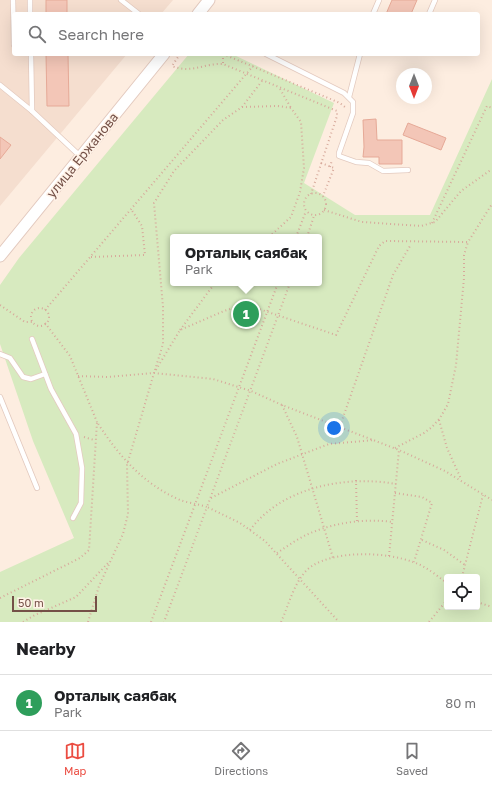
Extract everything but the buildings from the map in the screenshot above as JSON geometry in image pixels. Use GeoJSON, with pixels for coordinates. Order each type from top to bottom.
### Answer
{"type":"FeatureCollection","features":[{"type":"Feature","properties":{"kind":"street"},"geometry":{"type":"LineString","coordinates":[[200,12],[209,0]]}},
{"type":"Feature","properties":{"kind":"street","name":"улица Ержанова"},"geometry":{"type":"LineString","coordinates":[[0,256],[162,56]]}},
{"type":"Feature","properties":{"kind":"lane"},"geometry":{"type":"LineString","coordinates":[[13,0],[13,12]]}},
{"type":"Feature","properties":{"kind":"lane"},"geometry":{"type":"LineString","coordinates":[[30,0],[30,12]]}},
{"type":"Feature","properties":{"kind":"lane"},"geometry":{"type":"LineString","coordinates":[[121,0],[136,12]]}},
{"type":"Feature","properties":{"kind":"lane"},"geometry":{"type":"LineString","coordinates":[[374,12],[379,0]]}},
{"type":"Feature","properties":{"kind":"lane"},"geometry":{"type":"LineString","coordinates":[[430,12],[435,0]]}},
{"type":"Feature","properties":{"kind":"lane"},"geometry":{"type":"LineString","coordinates":[[31,56],[32,111]]}},
{"type":"Feature","properties":{"kind":"lane"},"geometry":{"type":"LineString","coordinates":[[270,56],[349,97],[354,107],[353,113],[338,153],[339,156],[356,162],[368,163],[383,171],[408,170]]}},
{"type":"Feature","properties":{"kind":"lane"},"geometry":{"type":"LineString","coordinates":[[349,97],[359,56]]}},
{"type":"Feature","properties":{"kind":"lane"},"geometry":{"type":"LineString","coordinates":[[0,85],[32,111],[80,156]]}},
{"type":"Feature","properties":{"kind":"lane"},"geometry":{"type":"LineString","coordinates":[[32,339],[51,389],[76,434],[82,468],[81,503],[73,518]]}},
{"type":"Feature","properties":{"kind":"lane"},"geometry":{"type":"LineString","coordinates":[[0,354],[10,358],[23,377],[31,379],[45,374]]}},
{"type":"Feature","properties":{"kind":"lane"},"geometry":{"type":"LineString","coordinates":[[0,397],[38,488]]}},
{"type":"Feature","properties":{"kind":"path"},"geometry":{"type":"LineString","coordinates":[[179,56],[172,66],[180,69],[199,69],[215,64],[223,64],[337,111],[337,116],[311,194],[304,201]]}},
{"type":"Feature","properties":{"kind":"path"},"geometry":{"type":"LineString","coordinates":[[223,56],[223,64]]}},
{"type":"Feature","properties":{"kind":"path"},"geometry":{"type":"LineString","coordinates":[[228,56],[340,103],[347,110]]}},
{"type":"Feature","properties":{"kind":"path"},"geometry":{"type":"LineString","coordinates":[[46,310],[253,66]]}},
{"type":"Feature","properties":{"kind":"path"},"geometry":{"type":"LineString","coordinates":[[88,622],[99,586],[123,534],[128,514],[127,464],[162,344],[163,306],[154,203],[174,171],[223,120],[242,107],[262,81]]}},
{"type":"Feature","properties":{"kind":"path"},"geometry":{"type":"LineString","coordinates":[[272,234],[291,217],[304,168],[301,122],[279,88]]}},
{"type":"Feature","properties":{"kind":"path"},"geometry":{"type":"LineString","coordinates":[[242,107],[278,106],[291,108]]}},
{"type":"Feature","properties":{"kind":"path"},"geometry":{"type":"LineString","coordinates":[[432,223],[487,106],[492,108]]}},
{"type":"Feature","properties":{"kind":"path"},"geometry":{"type":"LineString","coordinates":[[330,167],[334,153]]}},
{"type":"Feature","properties":{"kind":"path"},"geometry":{"type":"LineString","coordinates":[[321,163],[334,168],[322,196]]}},
{"type":"Feature","properties":{"kind":"path"},"geometry":{"type":"LineString","coordinates":[[324,210],[362,222],[421,226],[437,220],[461,191],[492,169]]}},
{"type":"Feature","properties":{"kind":"path"},"geometry":{"type":"LineString","coordinates":[[306,211],[314,215],[321,213],[324,210],[325,201],[322,196],[318,193],[311,194]]}},
{"type":"Feature","properties":{"kind":"path"},"geometry":{"type":"LineString","coordinates":[[297,199],[304,201]]}},
{"type":"Feature","properties":{"kind":"path"},"geometry":{"type":"LineString","coordinates":[[297,234],[306,211],[304,201]]}},
{"type":"Feature","properties":{"kind":"path"},"geometry":{"type":"LineString","coordinates":[[395,448],[424,433],[438,420],[448,404],[456,365],[464,278],[464,255],[468,242],[492,204]]}},
{"type":"Feature","properties":{"kind":"path"},"geometry":{"type":"LineString","coordinates":[[90,257],[145,255],[142,226],[132,209]]}},
{"type":"Feature","properties":{"kind":"path"},"geometry":{"type":"LineString","coordinates":[[308,234],[314,215]]}},
{"type":"Feature","properties":{"kind":"path"},"geometry":{"type":"LineString","coordinates":[[180,330],[242,305],[336,335],[379,246],[385,240],[468,242]]}},
{"type":"Feature","properties":{"kind":"path"},"geometry":{"type":"LineString","coordinates":[[340,426],[393,275],[410,246]]}},
{"type":"Feature","properties":{"kind":"path"},"geometry":{"type":"LineString","coordinates":[[154,373],[180,330],[213,286]]}},
{"type":"Feature","properties":{"kind":"path"},"geometry":{"type":"LineString","coordinates":[[151,622],[277,286]]}},
{"type":"Feature","properties":{"kind":"path"},"geometry":{"type":"LineString","coordinates":[[164,622],[289,286]]}},
{"type":"Feature","properties":{"kind":"path"},"geometry":{"type":"LineString","coordinates":[[0,305],[25,322],[33,322]]}},
{"type":"Feature","properties":{"kind":"path"},"geometry":{"type":"LineString","coordinates":[[46,310],[37,309],[33,311],[31,315],[33,322],[38,326],[46,323]]}},
{"type":"Feature","properties":{"kind":"path"},"geometry":{"type":"LineString","coordinates":[[46,310],[48,318],[46,323]]}},
{"type":"Feature","properties":{"kind":"path"},"geometry":{"type":"LineString","coordinates":[[46,323],[70,356],[97,422],[111,444],[127,464],[153,485],[181,500],[207,507],[240,523],[265,541],[339,622]]}},
{"type":"Feature","properties":{"kind":"path"},"geometry":{"type":"LineString","coordinates":[[78,376],[120,377],[154,373],[213,379],[250,390],[282,405],[395,448],[462,480],[492,500]]}},
{"type":"Feature","properties":{"kind":"path"},"geometry":{"type":"LineString","coordinates":[[282,405],[303,454],[333,558]]}},
{"type":"Feature","properties":{"kind":"path"},"geometry":{"type":"LineString","coordinates":[[438,420],[447,448],[462,480]]}},
{"type":"Feature","properties":{"kind":"path"},"geometry":{"type":"LineString","coordinates":[[0,598],[80,558],[89,550],[97,422]]}},
{"type":"Feature","properties":{"kind":"path"},"geometry":{"type":"LineString","coordinates":[[210,498],[278,464],[329,444],[376,440]]}},
{"type":"Feature","properties":{"kind":"path"},"geometry":{"type":"LineString","coordinates":[[389,556],[399,450]]}},
{"type":"Feature","properties":{"kind":"path"},"geometry":{"type":"LineString","coordinates":[[250,530],[262,515],[277,504],[313,489],[356,480],[376,480],[396,484]]}},
{"type":"Feature","properties":{"kind":"path"},"geometry":{"type":"LineString","coordinates":[[356,480],[357,522]]}},
{"type":"Feature","properties":{"kind":"path"},"geometry":{"type":"LineString","coordinates":[[395,493],[422,497],[432,504],[414,562]]}},
{"type":"Feature","properties":{"kind":"path"},"geometry":{"type":"LineString","coordinates":[[463,574],[484,495]]}},
{"type":"Feature","properties":{"kind":"path"},"geometry":{"type":"LineString","coordinates":[[276,553],[306,535],[324,529],[357,522],[377,520],[392,522]]}},
{"type":"Feature","properties":{"kind":"path"},"geometry":{"type":"LineString","coordinates":[[422,540],[444,550],[465,564]]}},
{"type":"Feature","properties":{"kind":"path"},"geometry":{"type":"LineString","coordinates":[[281,622],[300,580],[312,566],[342,555],[381,554],[414,562],[444,581]]}},
{"type":"Feature","properties":{"kind":"path"},"geometry":{"type":"LineString","coordinates":[[23,622],[35,614],[76,597],[110,561]]}},
{"type":"Feature","properties":{"kind":"path"},"geometry":{"type":"LineString","coordinates":[[480,603],[492,608]]}},
{"type":"Feature","properties":{"kind":"path"},"geometry":{"type":"LineString","coordinates":[[429,622],[444,604]]}},
{"type":"Feature","properties":{"kind":"shaded area"},"geometry":{"type":"Polygon","coordinates":[[[0,0],[173,0],[163,12],[12,12],[12,56],[125,56],[0,206],[0,0]]]}},
{"type":"Feature","properties":{"kind":"green space"},"geometry":{"type":"Polygon","coordinates":[[[187,56],[236,56],[334,103],[304,183],[355,215],[430,215],[492,79],[492,622],[0,622],[0,572],[74,538],[33,441],[0,344],[0,285],[19,258],[187,56]]]}},
{"type":"Feature","properties":{"kind":"place","name":"Орталық саябақ"},"geometry":{"type":"Point","coordinates":[246,314]}}]}
